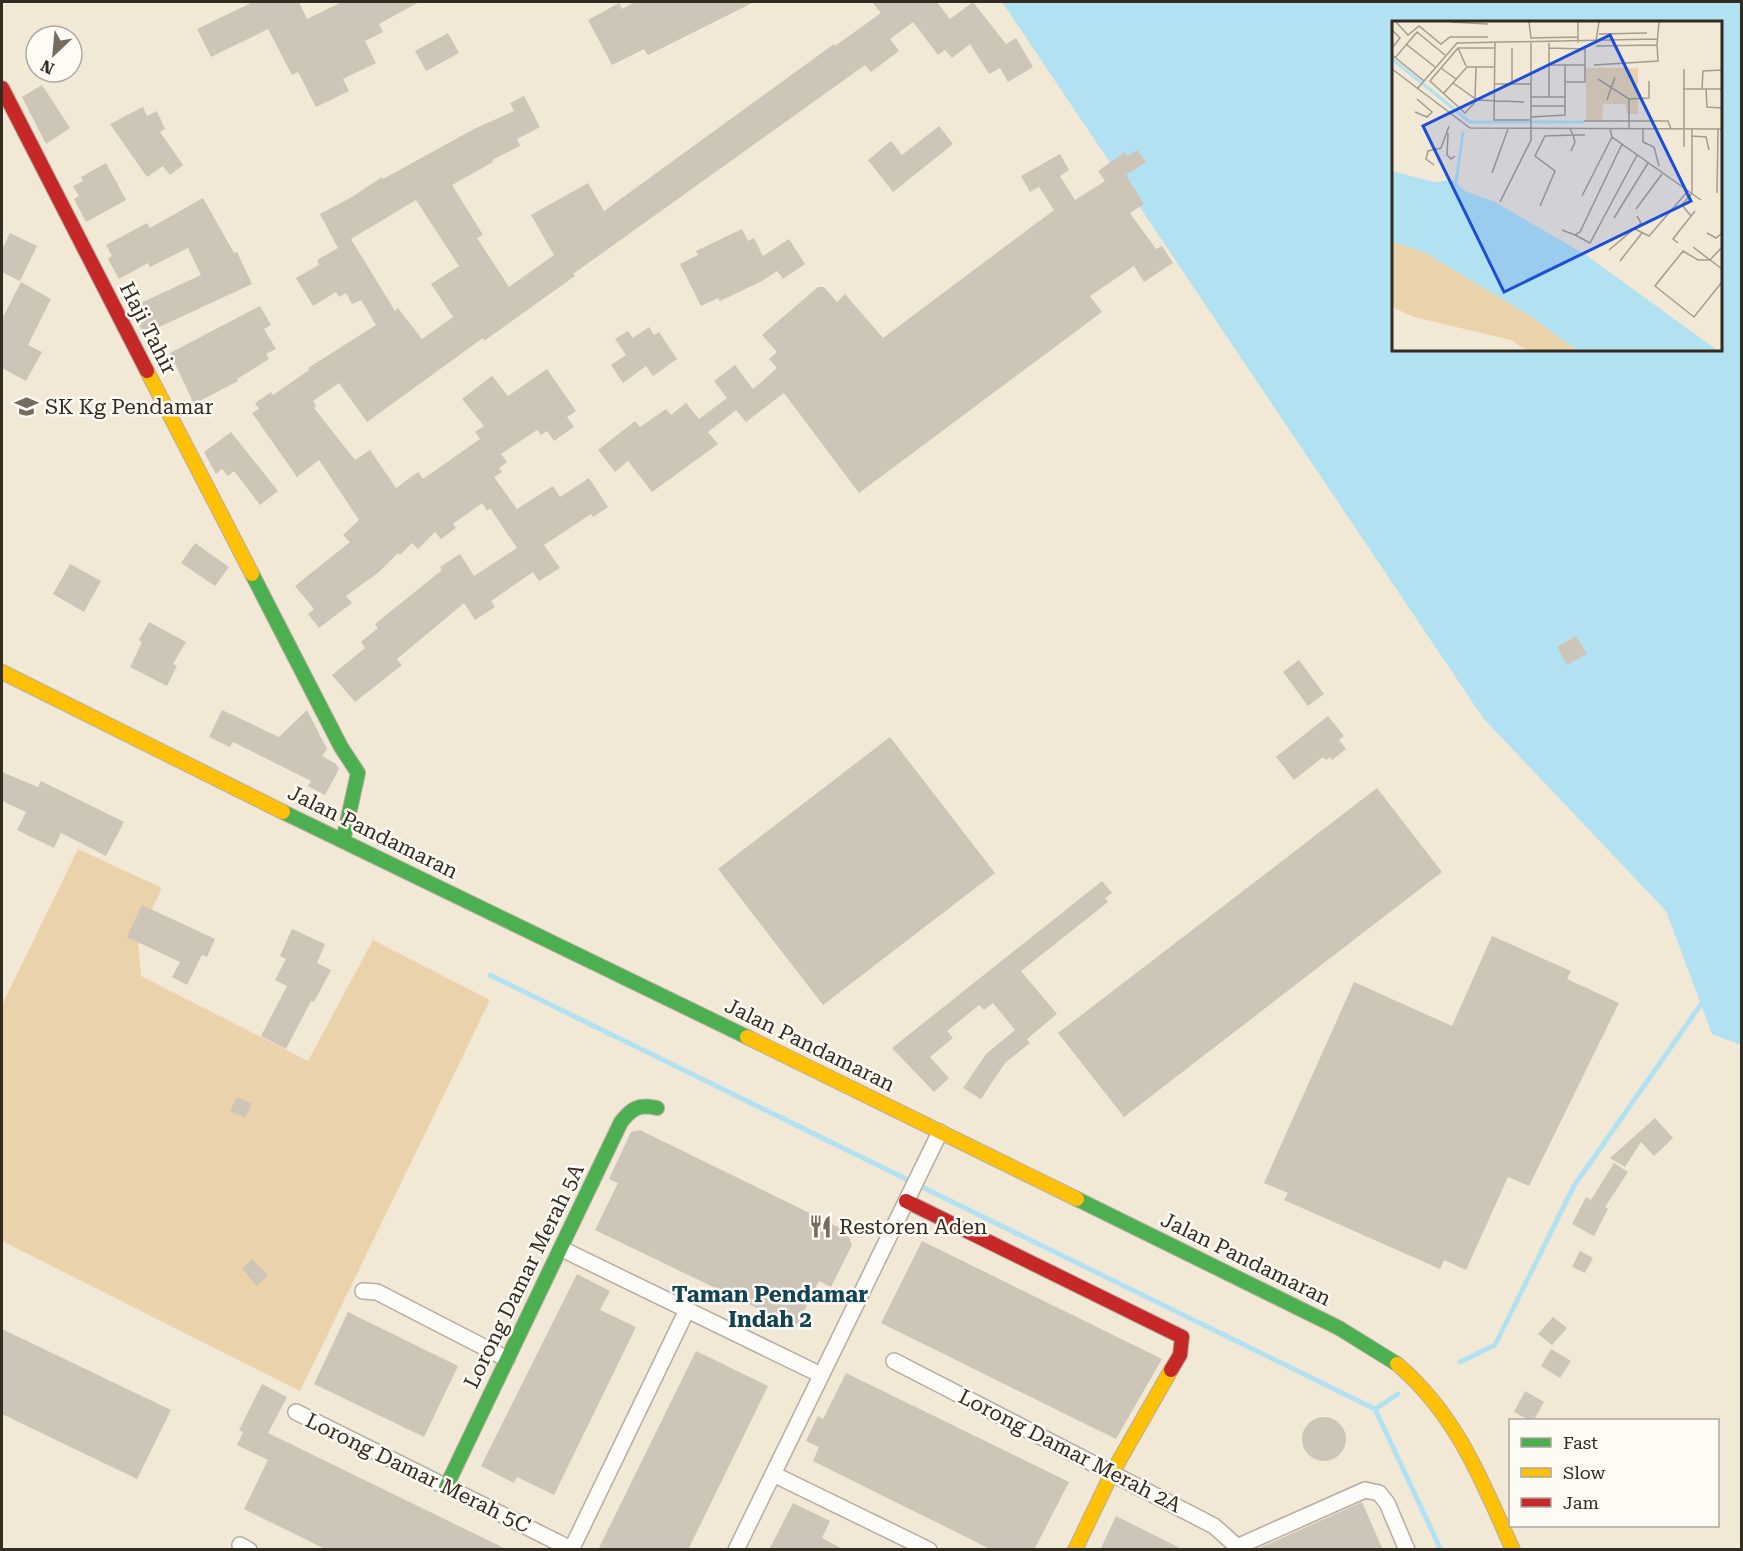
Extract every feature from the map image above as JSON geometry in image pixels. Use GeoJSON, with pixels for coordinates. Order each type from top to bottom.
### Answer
{"type":"FeatureCollection","features":[{"type":"Feature","properties":{"kind":"street","name":"Haji Tahir"},"geometry":{"type":"LineString","coordinates":[[2,88],[307,682],[341,747],[358,773],[343,841]]}},
{"type":"Feature","properties":{"kind":"street","name":"Jalan Pandamaran"},"geometry":{"type":"LineString","coordinates":[[2,672],[1339,1328],[1398,1365],[1420,1384],[1441,1408],[1459,1436],[1513,1550]]}},
{"type":"Feature","properties":{"kind":"street","name":"Lorong Damar Merah 5A"},"geometry":{"type":"LineString","coordinates":[[446,1487],[621,1122],[631,1110],[643,1104],[657,1108]]}},
{"type":"Feature","properties":{"kind":"street"},"geometry":{"type":"LineString","coordinates":[[736,1550],[939,1132]]}},
{"type":"Feature","properties":{"kind":"street"},"geometry":{"type":"LineString","coordinates":[[908,1196],[1182,1337],[1180,1355],[1112,1473],[1075,1550]]}},
{"type":"Feature","properties":{"kind":"street"},"geometry":{"type":"LineString","coordinates":[[562,1249],[821,1375]]}},
{"type":"Feature","properties":{"kind":"street"},"geometry":{"type":"LineString","coordinates":[[363,1291],[377,1292],[507,1359]]}},
{"type":"Feature","properties":{"kind":"street"},"geometry":{"type":"LineString","coordinates":[[571,1549],[687,1310]]}},
{"type":"Feature","properties":{"kind":"street","name":"Lorong Damar Merah 2A"},"geometry":{"type":"LineString","coordinates":[[894,1361],[1214,1526],[1240,1548]]}},
{"type":"Feature","properties":{"kind":"street","name":"Lorong Damar Merah 5C"},"geometry":{"type":"LineString","coordinates":[[296,1412],[571,1549]]}},
{"type":"Feature","properties":{"kind":"street"},"geometry":{"type":"LineString","coordinates":[[773,1474],[912,1546],[929,1550]]}},
{"type":"Feature","properties":{"kind":"street"},"geometry":{"type":"LineString","coordinates":[[1240,1548],[1365,1490],[1379,1493],[1387,1503],[1407,1550]]}},
{"type":"Feature","properties":{"kind":"shaded area"},"geometry":{"type":"Polygon","coordinates":[[[78,849],[162,888],[138,939],[141,976],[308,1061],[373,940],[490,1000],[300,1391],[2,1241],[2,1005],[78,849]]]}},
{"type":"Feature","properties":{"kind":"water"},"geometry":{"type":"Polygon","coordinates":[[[1002,2],[1741,2],[1741,1045],[1712,1034],[1666,911],[1483,718],[1002,2]]]}},
{"type":"Feature","properties":{"kind":"building"},"geometry":{"type":"Polygon","coordinates":[[[253,2],[299,2],[307,19],[342,2],[419,2],[379,24],[383,32],[365,41],[376,63],[343,79],[349,91],[316,107],[298,72],[292,75],[268,29],[211,57],[197,29],[253,2]]]}},
{"type":"Feature","properties":{"kind":"building"},"geometry":{"type":"Polygon","coordinates":[[[635,2],[754,2],[648,55],[644,49],[612,65],[588,20],[619,3],[622,9],[635,2]]]}},
{"type":"Feature","properties":{"kind":"building"},"geometry":{"type":"Polygon","coordinates":[[[872,2],[937,2],[950,19],[973,2],[1006,44],[1016,38],[1033,67],[1008,82],[1000,68],[989,74],[970,44],[952,58],[945,50],[938,55],[913,22],[890,39],[899,51],[871,72],[865,65],[573,274],[575,276],[484,341],[483,338],[367,422],[339,383],[313,401],[316,406],[314,408],[355,460],[370,450],[396,488],[418,472],[423,479],[480,439],[475,432],[484,426],[462,399],[492,376],[508,396],[547,369],[576,411],[567,417],[574,427],[554,441],[547,431],[541,435],[537,430],[501,454],[507,462],[499,468],[502,472],[494,477],[517,509],[553,486],[560,497],[589,478],[608,507],[593,517],[591,514],[544,545],[560,568],[539,581],[533,572],[491,601],[495,607],[475,620],[464,603],[397,659],[402,665],[355,702],[332,675],[365,648],[361,642],[378,628],[375,624],[442,570],[440,567],[460,554],[474,576],[517,548],[490,508],[487,511],[482,503],[453,524],[456,528],[441,539],[435,532],[418,549],[412,543],[400,555],[398,553],[379,572],[346,596],[352,603],[319,628],[308,614],[314,609],[295,586],[350,542],[343,535],[359,520],[319,460],[297,477],[252,413],[259,409],[255,403],[271,392],[273,395],[309,370],[308,368],[376,325],[361,300],[352,304],[346,293],[339,297],[336,292],[313,306],[296,278],[319,265],[317,260],[338,248],[320,214],[352,197],[382,177],[383,179],[474,129],[514,111],[510,103],[524,96],[540,127],[517,139],[520,146],[452,185],[483,235],[477,238],[509,287],[554,255],[531,215],[588,183],[604,211],[834,44],[835,46],[881,13],[872,2]],[[416,200],[351,239],[395,311],[398,308],[422,339],[453,317],[431,284],[459,266],[416,200]]]}},
{"type":"Feature","properties":{"kind":"building"},"geometry":{"type":"Polygon","coordinates":[[[448,33],[459,53],[426,71],[415,51],[448,33]]]}},
{"type":"Feature","properties":{"kind":"building"},"geometry":{"type":"Polygon","coordinates":[[[42,85],[70,128],[46,144],[22,97],[42,85]]]}},
{"type":"Feature","properties":{"kind":"building"},"geometry":{"type":"Polygon","coordinates":[[[143,107],[147,116],[157,111],[165,129],[160,132],[183,165],[170,175],[163,166],[147,177],[110,124],[143,107]]]}},
{"type":"Feature","properties":{"kind":"building"},"geometry":{"type":"Polygon","coordinates":[[[939,126],[953,144],[893,192],[868,160],[891,141],[902,155],[939,126]]]}},
{"type":"Feature","properties":{"kind":"building"},"geometry":{"type":"Polygon","coordinates":[[[1137,150],[1146,162],[1126,175],[1144,204],[1130,213],[1156,249],[1162,246],[1173,263],[1144,282],[1134,266],[1090,296],[1102,312],[859,493],[784,393],[746,422],[736,410],[708,432],[718,444],[652,492],[628,461],[615,472],[598,450],[635,421],[640,427],[666,409],[671,415],[686,403],[699,419],[727,398],[714,381],[735,365],[753,389],[777,368],[769,359],[777,352],[762,335],[818,287],[824,287],[837,302],[845,294],[883,338],[1054,210],[1039,187],[1030,192],[1021,176],[1060,154],[1069,170],[1060,176],[1075,200],[1105,181],[1098,171],[1125,152],[1128,156],[1137,150]]]}},
{"type":"Feature","properties":{"kind":"building"},"geometry":{"type":"Polygon","coordinates":[[[106,163],[126,200],[86,222],[74,199],[79,196],[73,186],[83,181],[81,177],[106,163]]]}},
{"type":"Feature","properties":{"kind":"building"},"geometry":{"type":"Polygon","coordinates":[[[203,198],[234,253],[237,252],[252,284],[144,334],[130,308],[201,275],[188,248],[150,267],[148,263],[119,279],[108,259],[112,256],[106,245],[147,223],[150,228],[203,198]]]}},
{"type":"Feature","properties":{"kind":"building"},"geometry":{"type":"Polygon","coordinates":[[[742,229],[748,241],[754,238],[763,256],[789,239],[805,264],[783,279],[777,271],[762,281],[720,301],[718,298],[701,306],[680,264],[698,255],[696,251],[742,229]]]}},
{"type":"Feature","properties":{"kind":"building"},"geometry":{"type":"Polygon","coordinates":[[[10,233],[37,246],[20,281],[2,272],[2,250],[10,233]]]}},
{"type":"Feature","properties":{"kind":"building"},"geometry":{"type":"Polygon","coordinates":[[[21,282],[51,299],[28,345],[42,352],[26,381],[2,368],[2,319],[21,282]]]}},
{"type":"Feature","properties":{"kind":"building"},"geometry":{"type":"Polygon","coordinates":[[[260,306],[271,325],[264,329],[276,349],[266,354],[269,359],[237,379],[238,381],[194,404],[170,353],[260,306]]]}},
{"type":"Feature","properties":{"kind":"building"},"geometry":{"type":"Polygon","coordinates":[[[649,327],[654,335],[659,332],[677,359],[653,376],[646,366],[623,383],[611,365],[626,355],[615,339],[628,331],[633,338],[649,327]]]}},
{"type":"Feature","properties":{"kind":"building"},"geometry":{"type":"Polygon","coordinates":[[[231,432],[278,491],[260,505],[234,471],[228,476],[222,469],[216,474],[204,452],[231,432]]]}},
{"type":"Feature","properties":{"kind":"building"},"geometry":{"type":"Polygon","coordinates":[[[195,543],[229,567],[215,586],[181,563],[195,543]]]}},
{"type":"Feature","properties":{"kind":"building"},"geometry":{"type":"Polygon","coordinates":[[[70,564],[101,581],[84,612],[53,594],[70,564]]]}},
{"type":"Feature","properties":{"kind":"building"},"geometry":{"type":"Polygon","coordinates":[[[149,622],[186,642],[173,664],[177,666],[167,686],[130,667],[142,642],[139,640],[149,622]]]}},
{"type":"Feature","properties":{"kind":"building"},"geometry":{"type":"Polygon","coordinates":[[[1576,636],[1587,654],[1567,665],[1557,647],[1576,636]]]}},
{"type":"Feature","properties":{"kind":"building"},"geometry":{"type":"Polygon","coordinates":[[[1299,660],[1324,694],[1308,706],[1283,672],[1299,660]]]}},
{"type":"Feature","properties":{"kind":"building"},"geometry":{"type":"Polygon","coordinates":[[[222,710],[279,737],[307,710],[327,749],[322,756],[336,764],[339,769],[325,795],[308,786],[311,781],[233,742],[230,747],[209,737],[222,710]]]}},
{"type":"Feature","properties":{"kind":"building"},"geometry":{"type":"Polygon","coordinates":[[[1328,716],[1344,736],[1339,740],[1346,749],[1332,760],[1330,757],[1326,760],[1323,757],[1294,780],[1276,757],[1328,716]]]}},
{"type":"Feature","properties":{"kind":"building"},"geometry":{"type":"Polygon","coordinates":[[[890,737],[995,873],[823,1005],[718,869],[890,737]]]}},
{"type":"Feature","properties":{"kind":"building"},"geometry":{"type":"Polygon","coordinates":[[[2,772],[38,787],[41,781],[124,822],[106,856],[61,833],[54,848],[17,830],[26,812],[2,801],[2,772]]]}},
{"type":"Feature","properties":{"kind":"building"},"geometry":{"type":"Polygon","coordinates":[[[1377,788],[1442,872],[1124,1117],[1058,1033],[1377,788]]]}},
{"type":"Feature","properties":{"kind":"building"},"geometry":{"type":"Polygon","coordinates":[[[1102,881],[1112,893],[1105,898],[1108,902],[1021,971],[1057,1014],[1027,1039],[1030,1043],[1005,1063],[981,1099],[963,1088],[986,1054],[1015,1030],[993,1003],[984,1010],[979,1005],[947,1031],[953,1038],[930,1057],[949,1078],[934,1092],[892,1048],[1102,881]]]}},
{"type":"Feature","properties":{"kind":"building"},"geometry":{"type":"Polygon","coordinates":[[[142,905],[215,939],[207,957],[202,955],[187,985],[172,977],[180,962],[127,937],[142,905]]]}},
{"type":"Feature","properties":{"kind":"building"},"geometry":{"type":"Polygon","coordinates":[[[292,929],[325,944],[317,963],[331,970],[314,1002],[311,1001],[286,1049],[261,1036],[287,986],[275,980],[286,959],[280,956],[292,929]]]}},
{"type":"Feature","properties":{"kind":"building"},"geometry":{"type":"Polygon","coordinates":[[[1492,936],[1571,971],[1567,979],[1619,1003],[1529,1186],[1508,1177],[1466,1270],[1444,1260],[1440,1269],[1284,1200],[1288,1193],[1264,1183],[1354,982],[1452,1026],[1492,936]]]}},
{"type":"Feature","properties":{"kind":"building"},"geometry":{"type":"Polygon","coordinates":[[[237,1097],[252,1104],[245,1118],[230,1111],[237,1097]]]}},
{"type":"Feature","properties":{"kind":"building"},"geometry":{"type":"Polygon","coordinates":[[[1655,1118],[1673,1138],[1654,1156],[1641,1142],[1625,1167],[1610,1158],[1655,1118]]]}},
{"type":"Feature","properties":{"kind":"building"},"geometry":{"type":"Polygon","coordinates":[[[640,1130],[846,1231],[852,1245],[831,1287],[819,1281],[796,1327],[595,1230],[618,1183],[609,1179],[631,1132],[640,1130]]]}},
{"type":"Feature","properties":{"kind":"building"},"geometry":{"type":"Polygon","coordinates":[[[1614,1163],[1628,1172],[1605,1207],[1608,1209],[1594,1236],[1572,1224],[1586,1197],[1591,1200],[1614,1163]]]}},
{"type":"Feature","properties":{"kind":"building"},"geometry":{"type":"Polygon","coordinates":[[[922,1241],[1162,1359],[1116,1439],[881,1323],[922,1241]]]}},
{"type":"Feature","properties":{"kind":"building"},"geometry":{"type":"Polygon","coordinates":[[[1580,1251],[1593,1258],[1585,1273],[1572,1267],[1580,1251]]]}},
{"type":"Feature","properties":{"kind":"building"},"geometry":{"type":"Polygon","coordinates":[[[252,1259],[268,1275],[257,1286],[242,1269],[252,1259]]]}},
{"type":"Feature","properties":{"kind":"building"},"geometry":{"type":"Polygon","coordinates":[[[577,1274],[610,1291],[600,1310],[636,1327],[554,1495],[517,1477],[514,1483],[481,1466],[577,1274]]]}},
{"type":"Feature","properties":{"kind":"building"},"geometry":{"type":"Polygon","coordinates":[[[348,1312],[458,1366],[424,1437],[314,1384],[348,1312]]]}},
{"type":"Feature","properties":{"kind":"building"},"geometry":{"type":"Polygon","coordinates":[[[1553,1317],[1567,1328],[1552,1345],[1538,1334],[1553,1317]]]}},
{"type":"Feature","properties":{"kind":"building"},"geometry":{"type":"Polygon","coordinates":[[[2,1329],[171,1410],[137,1479],[2,1414],[2,1329]]]}},
{"type":"Feature","properties":{"kind":"building"},"geometry":{"type":"Polygon","coordinates":[[[1551,1349],[1571,1361],[1560,1378],[1541,1366],[1551,1349]]]}},
{"type":"Feature","properties":{"kind":"building"},"geometry":{"type":"Polygon","coordinates":[[[696,1351],[768,1386],[688,1550],[598,1550],[696,1351]]]}},
{"type":"Feature","properties":{"kind":"building"},"geometry":{"type":"Polygon","coordinates":[[[846,1373],[1069,1482],[1034,1550],[992,1550],[813,1461],[819,1447],[806,1441],[818,1416],[823,1419],[846,1373]]]}},
{"type":"Feature","properties":{"kind":"building"},"geometry":{"type":"Polygon","coordinates":[[[262,1384],[287,1397],[268,1433],[508,1550],[327,1550],[244,1509],[268,1460],[237,1445],[243,1432],[239,1430],[262,1384]]]}},
{"type":"Feature","properties":{"kind":"building"},"geometry":{"type":"Polygon","coordinates":[[[1525,1391],[1544,1402],[1535,1419],[1527,1419],[1514,1412],[1525,1391]]]}},
{"type":"Feature","properties":{"kind":"building"},"geometry":{"type":"Polygon","coordinates":[[[1324,1417],[1340,1423],[1346,1439],[1340,1455],[1324,1461],[1308,1455],[1302,1439],[1308,1423],[1324,1417]]]}},
{"type":"Feature","properties":{"kind":"building"},"geometry":{"type":"Polygon","coordinates":[[[1362,1502],[1383,1550],[1255,1550],[1362,1502]]]}},
{"type":"Feature","properties":{"kind":"building"},"geometry":{"type":"Polygon","coordinates":[[[793,1503],[830,1521],[822,1538],[845,1550],[769,1550],[793,1503]]]}},
{"type":"Feature","properties":{"kind":"building"},"geometry":{"type":"Polygon","coordinates":[[[1116,1516],[1184,1550],[1100,1550],[1116,1516]]]}},
{"type":"Feature","properties":{"kind":"waterway"},"geometry":{"type":"LineString","coordinates":[[490,975],[1375,1409],[1441,1550]]}},
{"type":"Feature","properties":{"kind":"waterway"},"geometry":{"type":"LineString","coordinates":[[1460,1362],[1495,1345],[1574,1186],[1704,1000]]}},
{"type":"Feature","properties":{"kind":"waterway"},"geometry":{"type":"LineString","coordinates":[[1375,1409],[1398,1394]]}},
{"type":"Feature","properties":{"kind":"traffic: fast"},"geometry":{"type":"LineString","coordinates":[[252,574],[341,747],[358,773],[343,841]]}},
{"type":"Feature","properties":{"kind":"traffic: fast"},"geometry":{"type":"LineString","coordinates":[[283,812],[747,1037]]}},
{"type":"Feature","properties":{"kind":"traffic: fast"},"geometry":{"type":"LineString","coordinates":[[446,1487],[621,1122],[636,1108],[657,1108]]}},
{"type":"Feature","properties":{"kind":"traffic: fast"},"geometry":{"type":"LineString","coordinates":[[1077,1199],[1339,1328],[1397,1364]]}},
{"type":"Feature","properties":{"kind":"traffic: slow"},"geometry":{"type":"LineString","coordinates":[[147,371],[252,574]]}},
{"type":"Feature","properties":{"kind":"traffic: slow"},"geometry":{"type":"LineString","coordinates":[[2,672],[283,812]]}},
{"type":"Feature","properties":{"kind":"traffic: slow"},"geometry":{"type":"LineString","coordinates":[[747,1037],[1077,1199]]}},
{"type":"Feature","properties":{"kind":"traffic: slow"},"geometry":{"type":"LineString","coordinates":[[1397,1364],[1418,1384],[1452,1427],[1478,1474],[1513,1550]]}},
{"type":"Feature","properties":{"kind":"traffic: slow"},"geometry":{"type":"LineString","coordinates":[[1075,1550],[1112,1473],[1171,1370]]}},
{"type":"Feature","properties":{"kind":"traffic: jam"},"geometry":{"type":"LineString","coordinates":[[2,88],[147,371]]}},
{"type":"Feature","properties":{"kind":"traffic: jam"},"geometry":{"type":"LineString","coordinates":[[906,1201],[1182,1337],[1180,1355],[1171,1370]]}},
{"type":"Feature","properties":{"kind":"place","name":"SK Kg Pendamar"},"geometry":{"type":"Point","coordinates":[27,407]}},
{"type":"Feature","properties":{"kind":"place","name":"Restoren Aden"},"geometry":{"type":"Point","coordinates":[821,1227]}},
{"type":"Feature","properties":{"kind":"district","name":"Taman Pendamar Indah 2"},"geometry":{"type":"Point","coordinates":[770,1306]}}]}
